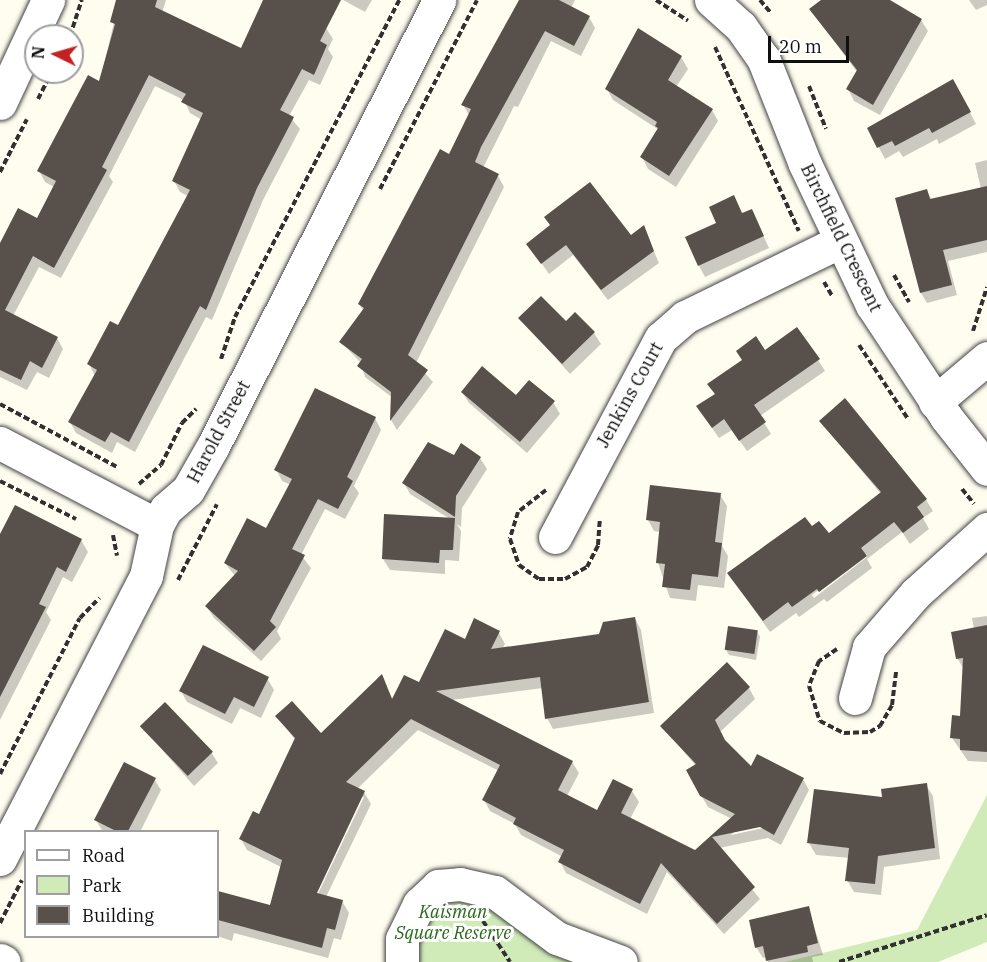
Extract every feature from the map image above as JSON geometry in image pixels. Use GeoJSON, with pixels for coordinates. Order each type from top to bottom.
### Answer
{"type":"FeatureCollection","features":[{"type":"Feature","properties":{"kind":"street"},"geometry":{"type":"LineString","coordinates":[[0,103],[48,0]]}},
{"type":"Feature","properties":{"kind":"street","name":"Harold Street"},"geometry":{"type":"LineString","coordinates":[[0,859],[146,576],[157,525],[166,509],[188,490],[213,446],[439,0]]}},
{"type":"Feature","properties":{"kind":"street","name":"Birchfield Crescent"},"geometry":{"type":"LineString","coordinates":[[702,13],[741,27],[763,58],[839,242],[876,313],[935,402],[987,468]]}},
{"type":"Feature","properties":{"kind":"street","name":"Jenkins Court"},"geometry":{"type":"LineString","coordinates":[[555,537],[661,338],[684,317],[839,242]]}},
{"type":"Feature","properties":{"kind":"street"},"geometry":{"type":"LineString","coordinates":[[935,402],[977,349]]}},
{"type":"Feature","properties":{"kind":"street"},"geometry":{"type":"LineString","coordinates":[[0,443],[157,525]]}},
{"type":"Feature","properties":{"kind":"street"},"geometry":{"type":"LineString","coordinates":[[855,698],[869,646],[916,593],[987,529]]}},
{"type":"Feature","properties":{"kind":"street"},"geometry":{"type":"LineString","coordinates":[[398,954],[419,904],[432,890],[460,884],[495,892],[556,938],[621,962]]}},
{"type":"Feature","properties":{"kind":"path"},"geometry":{"type":"LineString","coordinates":[[74,24],[82,0]]}},
{"type":"Feature","properties":{"kind":"path"},"geometry":{"type":"LineString","coordinates":[[215,370],[234,316],[399,0]]}},
{"type":"Feature","properties":{"kind":"path"},"geometry":{"type":"LineString","coordinates":[[656,0],[702,13]]}},
{"type":"Feature","properties":{"kind":"path"},"geometry":{"type":"LineString","coordinates":[[760,0],[773,16]]}},
{"type":"Feature","properties":{"kind":"path"},"geometry":{"type":"LineString","coordinates":[[709,40],[729,73],[798,229]]}},
{"type":"Feature","properties":{"kind":"path"},"geometry":{"type":"LineString","coordinates":[[806,78],[831,141]]}},
{"type":"Feature","properties":{"kind":"path"},"geometry":{"type":"LineString","coordinates":[[889,266],[915,313]]}},
{"type":"Feature","properties":{"kind":"path"},"geometry":{"type":"LineString","coordinates":[[977,349],[987,286]]}},
{"type":"Feature","properties":{"kind":"path"},"geometry":{"type":"LineString","coordinates":[[131,475],[141,480],[158,470],[182,423],[201,399]]}},
{"type":"Feature","properties":{"kind":"path"},"geometry":{"type":"LineString","coordinates":[[0,404],[121,470]]}},
{"type":"Feature","properties":{"kind":"path"},"geometry":{"type":"LineString","coordinates":[[0,481],[81,522]]}},
{"type":"Feature","properties":{"kind":"path"},"geometry":{"type":"LineString","coordinates":[[111,538],[117,527]]}},
{"type":"Feature","properties":{"kind":"path"},"geometry":{"type":"LineString","coordinates":[[101,532],[111,538],[117,547],[116,566]]}},
{"type":"Feature","properties":{"kind":"path"},"geometry":{"type":"LineString","coordinates":[[0,774],[80,618],[101,596]]}},
{"type":"Feature","properties":{"kind":"path"},"geometry":{"type":"LineString","coordinates":[[0,923],[24,878]]}},
{"type":"Feature","properties":{"kind":"path"},"geometry":{"type":"LineString","coordinates":[[838,962],[987,915]]}},
{"type":"Feature","properties":{"kind":"green space"},"geometry":{"type":"Polygon","coordinates":[[[987,795],[987,942],[938,962],[785,962],[917,930],[987,795]]]}},
{"type":"Feature","properties":{"kind":"green space","name":"Kaisman Square Reserve"},"geometry":{"type":"Polygon","coordinates":[[[438,886],[621,962],[402,962],[438,886]]]}},
{"type":"Feature","properties":{"kind":"building"},"geometry":{"type":"Polygon","coordinates":[[[116,0],[157,0],[155,7],[241,48],[263,0],[341,0],[320,41],[327,45],[314,75],[302,69],[280,110],[294,117],[257,188],[206,310],[200,306],[129,442],[111,432],[105,442],[68,422],[97,370],[87,364],[110,321],[118,325],[190,190],[172,181],[203,113],[181,102],[186,94],[149,75],[102,167],[107,170],[54,268],[33,256],[5,310],[58,337],[42,368],[30,361],[21,380],[0,370],[0,243],[18,208],[37,218],[56,181],[37,171],[88,75],[99,81],[115,24],[110,22],[116,0]]]}},
{"type":"Feature","properties":{"kind":"building"},"geometry":{"type":"Polygon","coordinates":[[[519,0],[559,0],[590,16],[574,46],[545,31],[481,147],[475,162],[499,174],[408,355],[428,370],[390,421],[391,392],[357,366],[362,359],[339,342],[364,308],[358,304],[440,149],[449,154],[471,109],[461,105],[519,0]]]}},
{"type":"Feature","properties":{"kind":"building"},"geometry":{"type":"Polygon","coordinates":[[[821,0],[890,0],[922,19],[873,105],[846,89],[857,70],[809,9],[821,0]]]}},
{"type":"Feature","properties":{"kind":"building"},"geometry":{"type":"Polygon","coordinates":[[[638,28],[682,56],[668,80],[713,109],[669,176],[640,157],[658,128],[655,126],[657,122],[605,89],[638,28]]]}},
{"type":"Feature","properties":{"kind":"building"},"geometry":{"type":"Polygon","coordinates":[[[953,79],[971,112],[932,133],[929,128],[895,146],[892,141],[877,148],[867,128],[953,79]]]}},
{"type":"Feature","properties":{"kind":"building"},"geometry":{"type":"Polygon","coordinates":[[[590,182],[631,235],[644,225],[654,251],[601,290],[566,245],[541,264],[526,244],[550,225],[544,217],[590,182]]]}},
{"type":"Feature","properties":{"kind":"building"},"geometry":{"type":"Polygon","coordinates":[[[987,186],[987,240],[943,250],[952,285],[920,293],[895,198],[927,189],[930,199],[987,186]]]}},
{"type":"Feature","properties":{"kind":"building"},"geometry":{"type":"Polygon","coordinates":[[[734,195],[742,213],[752,209],[764,236],[698,266],[685,237],[716,223],[709,207],[734,195]]]}},
{"type":"Feature","properties":{"kind":"building"},"geometry":{"type":"Polygon","coordinates":[[[541,296],[566,321],[575,312],[595,332],[562,364],[518,318],[541,296]]]}},
{"type":"Feature","properties":{"kind":"building"},"geometry":{"type":"Polygon","coordinates":[[[797,327],[820,359],[754,405],[766,422],[739,441],[724,419],[712,428],[696,406],[715,394],[707,384],[742,360],[736,351],[756,336],[765,350],[797,327]]]}},
{"type":"Feature","properties":{"kind":"building"},"geometry":{"type":"Polygon","coordinates":[[[482,366],[516,395],[529,380],[555,401],[520,442],[461,392],[482,366]]]}},
{"type":"Feature","properties":{"kind":"building"},"geometry":{"type":"Polygon","coordinates":[[[315,388],[376,417],[347,477],[353,481],[338,509],[318,499],[292,549],[305,555],[270,621],[276,627],[254,651],[205,606],[238,571],[224,563],[247,518],[266,528],[292,479],[274,470],[315,388]]]}},
{"type":"Feature","properties":{"kind":"building"},"geometry":{"type":"Polygon","coordinates":[[[845,398],[927,499],[917,507],[924,517],[903,533],[894,522],[861,548],[867,556],[819,592],[817,589],[792,607],[788,602],[763,621],[727,573],[805,517],[812,526],[819,521],[829,533],[881,492],[819,421],[845,398]]]}},
{"type":"Feature","properties":{"kind":"building"},"geometry":{"type":"Polygon","coordinates":[[[428,442],[454,455],[461,443],[481,457],[456,496],[455,517],[402,483],[428,442]]]}},
{"type":"Feature","properties":{"kind":"building"},"geometry":{"type":"Polygon","coordinates":[[[650,485],[721,493],[715,542],[722,543],[718,577],[692,574],[690,590],[662,587],[665,564],[656,563],[660,522],[646,520],[650,485]]]}},
{"type":"Feature","properties":{"kind":"building"},"geometry":{"type":"Polygon","coordinates":[[[15,505],[82,539],[66,572],[57,567],[39,604],[46,607],[0,697],[0,534],[15,505]]]}},
{"type":"Feature","properties":{"kind":"building"},"geometry":{"type":"Polygon","coordinates":[[[384,514],[455,518],[453,550],[440,550],[439,563],[382,559],[384,514]]]}},
{"type":"Feature","properties":{"kind":"building"},"geometry":{"type":"Polygon","coordinates":[[[635,617],[649,702],[545,719],[540,677],[436,691],[573,761],[558,790],[597,810],[613,779],[633,789],[621,813],[695,850],[735,814],[700,796],[686,770],[696,764],[660,726],[727,662],[750,687],[715,720],[725,740],[751,766],[757,754],[804,778],[774,835],[760,827],[712,837],[755,887],[717,924],[661,863],[640,904],[558,862],[564,850],[513,824],[516,818],[482,800],[500,765],[411,719],[346,782],[365,791],[317,893],[343,900],[335,930],[327,928],[322,948],[219,920],[219,891],[270,905],[282,860],[239,839],[253,811],[259,814],[295,738],[275,716],[292,701],[321,733],[382,674],[392,699],[404,675],[419,682],[445,629],[465,639],[474,618],[500,631],[491,649],[599,634],[603,622],[635,617]]]}},
{"type":"Feature","properties":{"kind":"building"},"geometry":{"type":"Polygon","coordinates":[[[987,625],[987,752],[960,750],[960,739],[950,738],[952,715],[960,716],[963,658],[956,659],[951,632],[987,625]]]}},
{"type":"Feature","properties":{"kind":"building"},"geometry":{"type":"Polygon","coordinates":[[[728,626],[758,630],[754,654],[725,650],[728,626]]]}},
{"type":"Feature","properties":{"kind":"building"},"geometry":{"type":"Polygon","coordinates":[[[203,645],[269,677],[254,707],[234,697],[225,714],[179,691],[203,645]]]}},
{"type":"Feature","properties":{"kind":"building"},"geometry":{"type":"Polygon","coordinates":[[[165,702],[213,752],[188,776],[140,726],[165,702]]]}},
{"type":"Feature","properties":{"kind":"building"},"geometry":{"type":"Polygon","coordinates":[[[124,762],[156,778],[129,830],[114,830],[94,820],[124,762]]]}},
{"type":"Feature","properties":{"kind":"building"},"geometry":{"type":"Polygon","coordinates":[[[927,783],[935,848],[878,856],[875,884],[845,881],[849,848],[807,843],[814,789],[882,797],[881,789],[927,783]]]}},
{"type":"Feature","properties":{"kind":"building"},"geometry":{"type":"Polygon","coordinates":[[[809,906],[818,943],[807,946],[808,952],[766,961],[763,946],[755,948],[749,920],[809,906]]]}}]}
